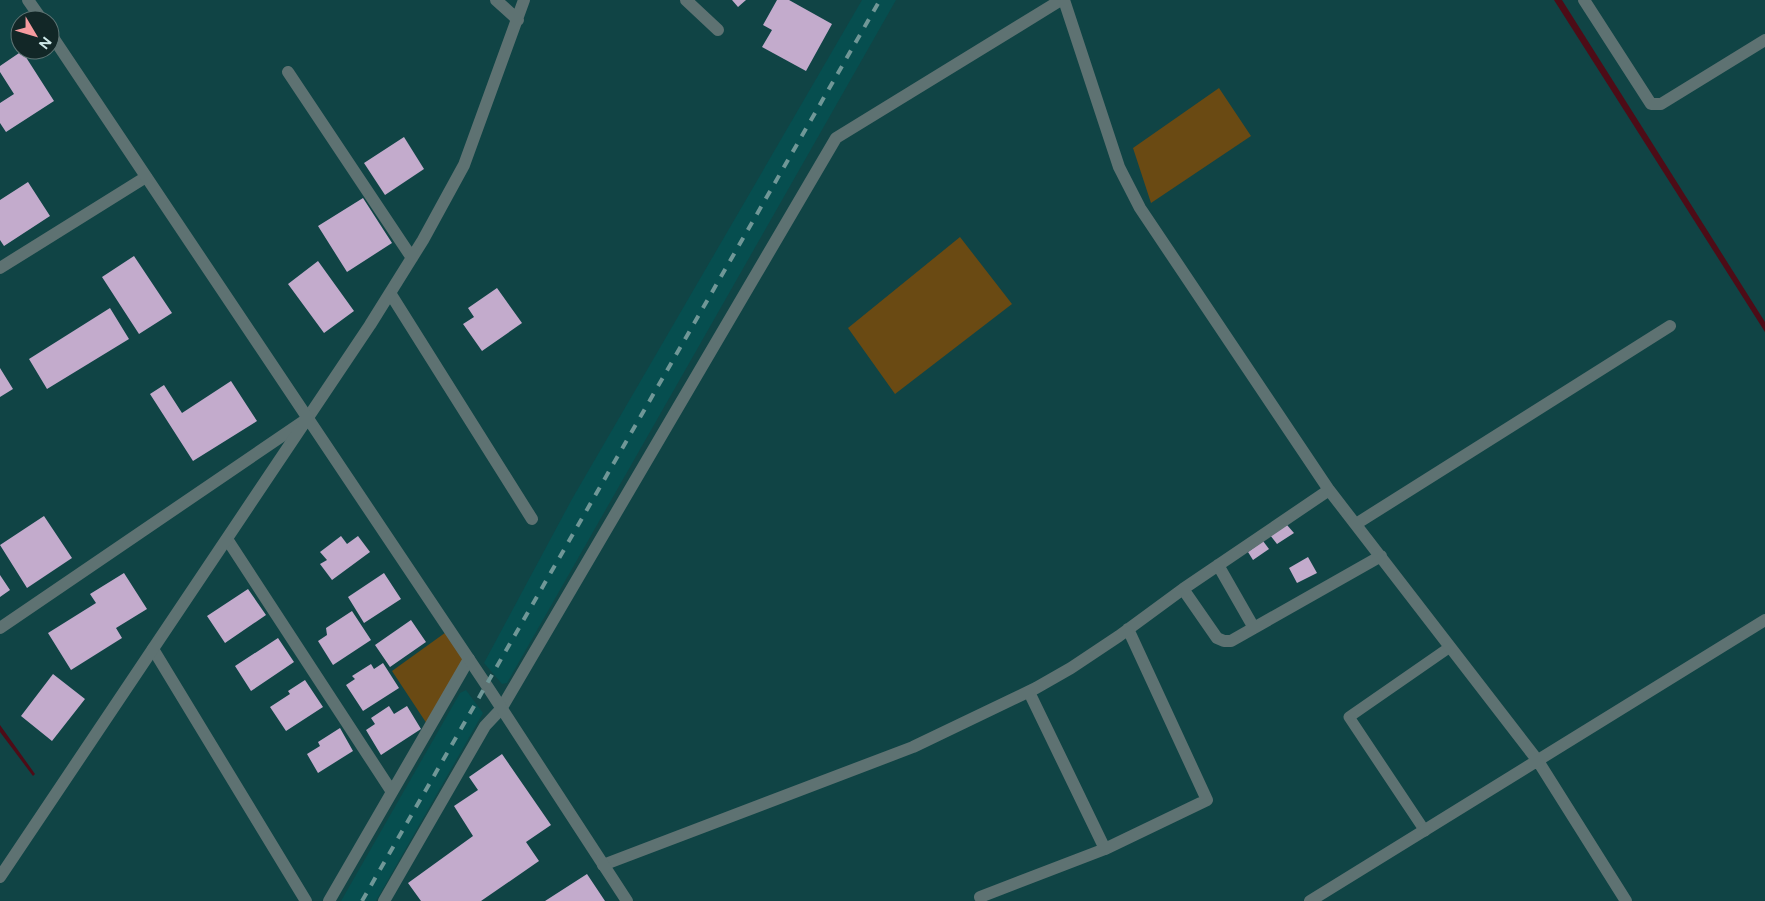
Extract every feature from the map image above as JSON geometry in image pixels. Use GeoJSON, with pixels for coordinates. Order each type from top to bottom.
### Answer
{"type":"FeatureCollection","features":[{"type":"Feature","properties":{"kind":"street"},"geometry":{"type":"LineString","coordinates":[[496,0],[518,20]]}},
{"type":"Feature","properties":{"kind":"street"},"geometry":{"type":"LineString","coordinates":[[0,877],[227,540],[412,258],[464,165],[524,0]]}},
{"type":"Feature","properties":{"kind":"street"},"geometry":{"type":"LineString","coordinates":[[686,0],[718,30]]}},
{"type":"Feature","properties":{"kind":"street"},"geometry":{"type":"LineString","coordinates":[[384,901],[485,726],[501,708],[836,138],[1063,0],[1119,167],[1145,216],[1329,490],[1538,761],[1626,901]]}},
{"type":"Feature","properties":{"kind":"street"},"geometry":{"type":"LineString","coordinates":[[1584,0],[1650,104],[1661,104],[1765,40]]}},
{"type":"Feature","properties":{"kind":"street"},"geometry":{"type":"LineString","coordinates":[[60,48],[469,659],[627,901]]}},
{"type":"Feature","properties":{"kind":"street"},"geometry":{"type":"LineString","coordinates":[[288,72],[412,258]]}},
{"type":"Feature","properties":{"kind":"street"},"geometry":{"type":"LineString","coordinates":[[0,268],[146,177]]}},
{"type":"Feature","properties":{"kind":"street"},"geometry":{"type":"LineString","coordinates":[[390,293],[532,520]]}},
{"type":"Feature","properties":{"kind":"street"},"geometry":{"type":"LineString","coordinates":[[1356,524],[1670,326]]}},
{"type":"Feature","properties":{"kind":"street"},"geometry":{"type":"LineString","coordinates":[[0,628],[307,419]]}},
{"type":"Feature","properties":{"kind":"street"},"geometry":{"type":"LineString","coordinates":[[603,864],[913,747],[1029,692],[1070,668],[1128,629],[1183,589],[1329,490]]}},
{"type":"Feature","properties":{"kind":"street"},"geometry":{"type":"LineString","coordinates":[[227,540],[392,792]]}},
{"type":"Feature","properties":{"kind":"street"},"geometry":{"type":"LineString","coordinates":[[1183,589],[1217,638],[1231,641],[1381,556]]}},
{"type":"Feature","properties":{"kind":"street"},"geometry":{"type":"LineString","coordinates":[[1218,565],[1254,628]]}},
{"type":"Feature","properties":{"kind":"street"},"geometry":{"type":"LineString","coordinates":[[1310,901],[1330,896],[1425,831],[1765,620]]}},
{"type":"Feature","properties":{"kind":"street"},"geometry":{"type":"LineString","coordinates":[[980,897],[1105,849],[1207,800],[1128,629]]}},
{"type":"Feature","properties":{"kind":"street"},"geometry":{"type":"LineString","coordinates":[[153,649],[306,901]]}},
{"type":"Feature","properties":{"kind":"street"},"geometry":{"type":"LineString","coordinates":[[329,901],[469,659]]}},
{"type":"Feature","properties":{"kind":"street"},"geometry":{"type":"LineString","coordinates":[[1029,692],[1105,849]]}},
{"type":"Feature","properties":{"kind":"lane"},"geometry":{"type":"LineString","coordinates":[[1425,831],[1349,717],[1450,647]]}},
{"type":"Feature","properties":{"kind":"shaded area"},"geometry":{"type":"Polygon","coordinates":[[[862,0],[896,0],[507,683],[502,684],[484,663],[572,499],[862,0]]]}},
{"type":"Feature","properties":{"kind":"shaded area"},"geometry":{"type":"Polygon","coordinates":[[[1554,0],[1562,0],[1765,322],[1765,332],[1554,0]]]}},
{"type":"Feature","properties":{"kind":"shaded area"},"geometry":{"type":"Polygon","coordinates":[[[1219,88],[1251,136],[1151,203],[1133,148],[1219,88]]]}},
{"type":"Feature","properties":{"kind":"shaded area"},"geometry":{"type":"Polygon","coordinates":[[[960,237],[1012,304],[895,394],[848,328],[960,237]]]}},
{"type":"Feature","properties":{"kind":"shaded area"},"geometry":{"type":"Polygon","coordinates":[[[449,630],[469,659],[429,727],[392,671],[449,630]]]}},
{"type":"Feature","properties":{"kind":"shaded area"},"geometry":{"type":"Polygon","coordinates":[[[466,690],[483,713],[376,901],[341,901],[460,693],[466,690]]]}},
{"type":"Feature","properties":{"kind":"shaded area"},"geometry":{"type":"Polygon","coordinates":[[[0,725],[35,774],[33,776],[0,732],[0,725]]]}},
{"type":"Feature","properties":{"kind":"building"},"geometry":{"type":"Polygon","coordinates":[[[732,0],[746,0],[738,7],[732,0]]]}},
{"type":"Feature","properties":{"kind":"building"},"geometry":{"type":"Polygon","coordinates":[[[777,0],[789,0],[832,24],[806,71],[762,47],[772,30],[763,25],[777,0]]]}},
{"type":"Feature","properties":{"kind":"building"},"geometry":{"type":"Polygon","coordinates":[[[10,59],[28,60],[54,101],[6,132],[0,123],[0,103],[14,94],[0,72],[0,66],[10,59]]]}},
{"type":"Feature","properties":{"kind":"building"},"geometry":{"type":"Polygon","coordinates":[[[404,137],[424,169],[385,195],[364,163],[404,137]]]}},
{"type":"Feature","properties":{"kind":"building"},"geometry":{"type":"Polygon","coordinates":[[[28,182],[50,216],[4,246],[0,240],[0,200],[28,182]]]}},
{"type":"Feature","properties":{"kind":"building"},"geometry":{"type":"Polygon","coordinates":[[[363,198],[392,243],[347,272],[318,226],[363,198]]]}},
{"type":"Feature","properties":{"kind":"building"},"geometry":{"type":"Polygon","coordinates":[[[134,256],[172,313],[139,334],[102,277],[134,256]]]}},
{"type":"Feature","properties":{"kind":"building"},"geometry":{"type":"Polygon","coordinates":[[[318,261],[354,311],[324,333],[288,284],[318,261]]]}},
{"type":"Feature","properties":{"kind":"building"},"geometry":{"type":"Polygon","coordinates":[[[497,288],[522,323],[482,351],[463,324],[474,317],[468,308],[497,288]]]}},
{"type":"Feature","properties":{"kind":"building"},"geometry":{"type":"Polygon","coordinates":[[[110,308],[129,339],[47,389],[29,359],[110,308]]]}},
{"type":"Feature","properties":{"kind":"building"},"geometry":{"type":"Polygon","coordinates":[[[0,368],[13,389],[0,397],[0,368]]]}},
{"type":"Feature","properties":{"kind":"building"},"geometry":{"type":"Polygon","coordinates":[[[231,381],[257,421],[193,461],[150,394],[164,385],[182,413],[231,381]]]}},
{"type":"Feature","properties":{"kind":"building"},"geometry":{"type":"Polygon","coordinates":[[[44,516],[72,558],[27,588],[0,545],[44,516]]]}},
{"type":"Feature","properties":{"kind":"building"},"geometry":{"type":"Polygon","coordinates":[[[1287,525],[1294,533],[1277,544],[1270,535],[1287,525]]]}},
{"type":"Feature","properties":{"kind":"building"},"geometry":{"type":"Polygon","coordinates":[[[341,536],[347,544],[358,536],[370,552],[332,580],[320,564],[327,560],[320,552],[341,536]]]}},
{"type":"Feature","properties":{"kind":"building"},"geometry":{"type":"Polygon","coordinates":[[[1263,541],[1269,549],[1253,560],[1248,552],[1263,541]]]}},
{"type":"Feature","properties":{"kind":"building"},"geometry":{"type":"Polygon","coordinates":[[[1308,557],[1317,573],[1297,583],[1289,568],[1308,557]]]}},
{"type":"Feature","properties":{"kind":"building"},"geometry":{"type":"Polygon","coordinates":[[[124,573],[147,609],[116,628],[122,638],[71,670],[48,633],[96,603],[90,594],[124,573]]]}},
{"type":"Feature","properties":{"kind":"building"},"geometry":{"type":"Polygon","coordinates":[[[384,573],[401,599],[364,623],[348,597],[384,573]]]}},
{"type":"Feature","properties":{"kind":"building"},"geometry":{"type":"Polygon","coordinates":[[[0,575],[10,590],[0,597],[0,575]]]}},
{"type":"Feature","properties":{"kind":"building"},"geometry":{"type":"Polygon","coordinates":[[[248,589],[266,615],[225,643],[207,616],[248,589]]]}},
{"type":"Feature","properties":{"kind":"building"},"geometry":{"type":"Polygon","coordinates":[[[352,611],[371,640],[333,665],[318,641],[327,635],[326,628],[352,611]]]}},
{"type":"Feature","properties":{"kind":"building"},"geometry":{"type":"Polygon","coordinates":[[[411,620],[426,642],[390,667],[375,645],[411,620]]]}},
{"type":"Feature","properties":{"kind":"building"},"geometry":{"type":"Polygon","coordinates":[[[278,638],[294,662],[251,691],[235,666],[278,638]]]}},
{"type":"Feature","properties":{"kind":"building"},"geometry":{"type":"Polygon","coordinates":[[[383,663],[399,688],[363,711],[346,685],[355,679],[352,676],[371,664],[374,669],[383,663]]]}},
{"type":"Feature","properties":{"kind":"building"},"geometry":{"type":"Polygon","coordinates":[[[53,674],[85,699],[52,741],[21,716],[53,674]]]}},
{"type":"Feature","properties":{"kind":"building"},"geometry":{"type":"Polygon","coordinates":[[[305,680],[323,707],[286,731],[270,707],[290,694],[288,691],[305,680]]]}},
{"type":"Feature","properties":{"kind":"building"},"geometry":{"type":"Polygon","coordinates":[[[389,706],[394,714],[407,706],[421,729],[381,755],[366,730],[375,724],[371,718],[389,706]]]}},
{"type":"Feature","properties":{"kind":"building"},"geometry":{"type":"Polygon","coordinates":[[[340,728],[353,751],[318,773],[307,754],[320,746],[318,742],[340,728]]]}},
{"type":"Feature","properties":{"kind":"building"},"geometry":{"type":"Polygon","coordinates":[[[502,754],[551,825],[526,842],[539,861],[481,901],[421,901],[408,883],[473,836],[454,806],[478,790],[469,777],[502,754]]]}},
{"type":"Feature","properties":{"kind":"building"},"geometry":{"type":"Polygon","coordinates":[[[587,874],[605,901],[545,901],[587,874]]]}},
{"type":"Feature","properties":{"kind":"railway"},"geometry":{"type":"LineString","coordinates":[[362,901],[880,0]]}}]}
